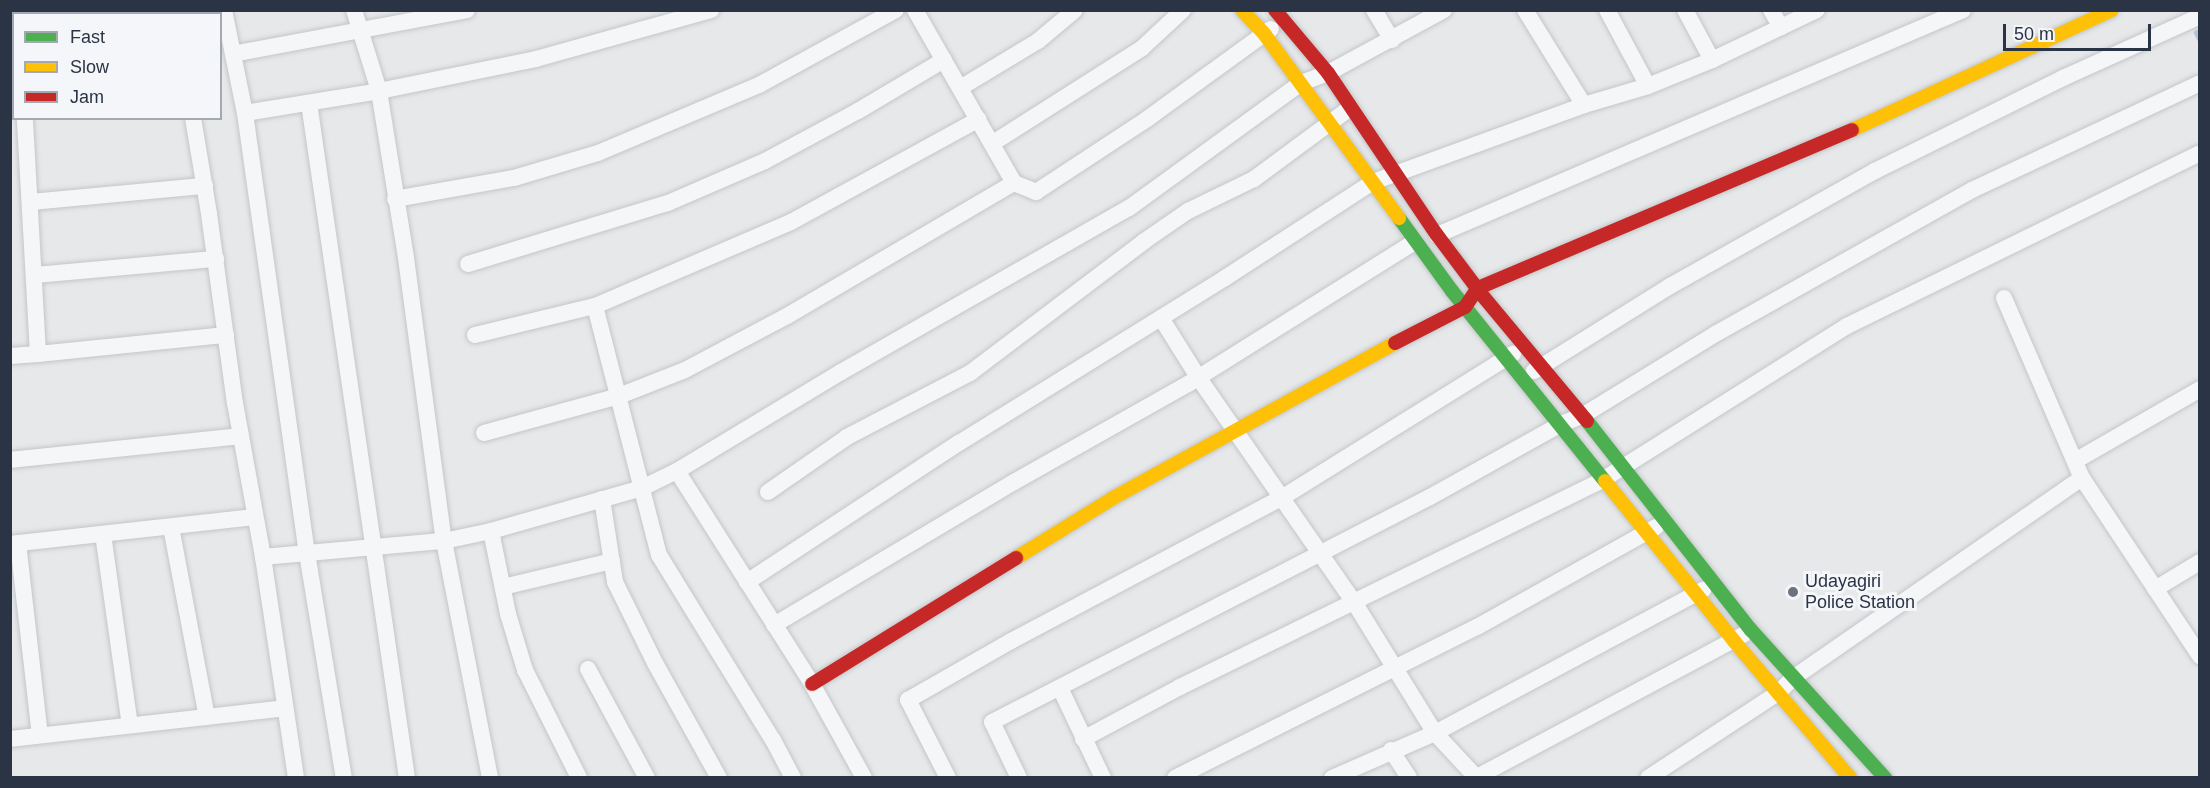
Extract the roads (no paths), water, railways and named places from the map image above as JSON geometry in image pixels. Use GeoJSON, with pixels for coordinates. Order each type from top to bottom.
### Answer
{"type":"FeatureCollection","features":[{"type":"Feature","properties":{"kind":"main road"},"geometry":{"type":"LineString","coordinates":[[1242,10],[1265,34],[1331,123],[1414,242],[1465,308],[1734,641],[1849,777]]}},
{"type":"Feature","properties":{"kind":"main road"},"geometry":{"type":"LineString","coordinates":[[812,684],[1113,498],[1342,370],[1465,308],[1478,288],[1856,128],[2112,10]]}},
{"type":"Feature","properties":{"kind":"main road"},"geometry":{"type":"LineString","coordinates":[[1278,14],[1328,73],[1437,235],[1478,288],[1542,364],[1751,630],[1885,777]]}},
{"type":"Feature","properties":{"kind":"street"},"geometry":{"type":"LineString","coordinates":[[224,10],[245,113],[308,553],[344,777]]}},
{"type":"Feature","properties":{"kind":"street"},"geometry":{"type":"LineString","coordinates":[[354,10],[379,91],[444,541],[490,777]]}},
{"type":"Feature","properties":{"kind":"street"},"geometry":{"type":"LineString","coordinates":[[233,54],[361,32],[467,10]]}},
{"type":"Feature","properties":{"kind":"street"},"geometry":{"type":"LineString","coordinates":[[245,113],[379,91],[536,59],[711,10]]}},
{"type":"Feature","properties":{"kind":"street"},"geometry":{"type":"LineString","coordinates":[[395,199],[514,178],[598,153],[759,85],[896,10]]}},
{"type":"Feature","properties":{"kind":"street"},"geometry":{"type":"LineString","coordinates":[[915,10],[1014,183],[1036,192],[1265,34],[1278,14]]}},
{"type":"Feature","properties":{"kind":"street"},"geometry":{"type":"LineString","coordinates":[[960,88],[1038,41],[1075,10]]}},
{"type":"Feature","properties":{"kind":"street"},"geometry":{"type":"LineString","coordinates":[[993,143],[1142,48],[1183,10]]}},
{"type":"Feature","properties":{"kind":"street"},"geometry":{"type":"LineString","coordinates":[[1374,10],[1392,40]]}},
{"type":"Feature","properties":{"kind":"street"},"geometry":{"type":"LineString","coordinates":[[263,557],[444,541],[491,531],[642,488],[677,471],[841,372],[1129,208],[1301,83],[1328,73],[1444,10]]}},
{"type":"Feature","properties":{"kind":"street"},"geometry":{"type":"LineString","coordinates":[[1525,10],[1584,105]]}},
{"type":"Feature","properties":{"kind":"street"},"geometry":{"type":"LineString","coordinates":[[1607,10],[1648,86]]}},
{"type":"Feature","properties":{"kind":"street"},"geometry":{"type":"LineString","coordinates":[[1685,10],[1712,60]]}},
{"type":"Feature","properties":{"kind":"street"},"geometry":{"type":"LineString","coordinates":[[1771,10],[1781,27]]}},
{"type":"Feature","properties":{"kind":"street"},"geometry":{"type":"LineString","coordinates":[[747,582],[959,443],[1161,318],[1373,182],[1584,105],[1648,86],[1712,60],[1817,10]]}},
{"type":"Feature","properties":{"kind":"street"},"geometry":{"type":"LineString","coordinates":[[1437,235],[1963,10]]}},
{"type":"Feature","properties":{"kind":"street"},"geometry":{"type":"LineString","coordinates":[[1525,380],[1542,364],[1670,286],[1875,171],[2063,78],[2199,16]]}},
{"type":"Feature","properties":{"kind":"street"},"geometry":{"type":"LineString","coordinates":[[468,264],[668,203],[765,161],[858,111],[944,60]]}},
{"type":"Feature","properties":{"kind":"street"},"geometry":{"type":"LineString","coordinates":[[1019,777],[992,722],[1430,497],[1561,424],[1582,416],[1717,333],[1972,190],[2199,83]]}},
{"type":"Feature","properties":{"kind":"street"},"geometry":{"type":"LineString","coordinates":[[309,103],[407,777]]}},
{"type":"Feature","properties":{"kind":"street"},"geometry":{"type":"LineString","coordinates":[[768,492],[847,437],[970,374],[1188,211],[1254,179],[1350,108]]}},
{"type":"Feature","properties":{"kind":"street"},"geometry":{"type":"LineString","coordinates":[[475,335],[595,306],[791,222],[979,119]]}},
{"type":"Feature","properties":{"kind":"street"},"geometry":{"type":"LineString","coordinates":[[25,120],[38,354]]}},
{"type":"Feature","properties":{"kind":"street"},"geometry":{"type":"LineString","coordinates":[[193,120],[296,777]]}},
{"type":"Feature","properties":{"kind":"street"},"geometry":{"type":"LineString","coordinates":[[1083,739],[1180,687],[1604,479],[1847,326],[2199,153]]}},
{"type":"Feature","properties":{"kind":"street"},"geometry":{"type":"LineString","coordinates":[[484,433],[619,396],[685,370],[728,348],[1014,183]]}},
{"type":"Feature","properties":{"kind":"street"},"geometry":{"type":"LineString","coordinates":[[31,202],[205,186]]}},
{"type":"Feature","properties":{"kind":"street"},"geometry":{"type":"LineString","coordinates":[[774,625],[1014,482],[1198,377],[1414,242]]}},
{"type":"Feature","properties":{"kind":"street"},"geometry":{"type":"LineString","coordinates":[[35,275],[216,259]]}},
{"type":"Feature","properties":{"kind":"street"},"geometry":{"type":"LineString","coordinates":[[2004,298],[2082,477],[2199,656]]}},
{"type":"Feature","properties":{"kind":"street"},"geometry":{"type":"LineString","coordinates":[[595,306],[659,555],[773,740],[793,777]]}},
{"type":"Feature","properties":{"kind":"street"},"geometry":{"type":"LineString","coordinates":[[1161,318],[1198,377],[1354,602],[1435,733],[1477,777],[1751,630]]}},
{"type":"Feature","properties":{"kind":"street"},"geometry":{"type":"LineString","coordinates":[[10,356],[226,335]]}},
{"type":"Feature","properties":{"kind":"street"},"geometry":{"type":"LineString","coordinates":[[948,777],[908,700],[1011,641],[1282,497],[1525,346]]}},
{"type":"Feature","properties":{"kind":"street"},"geometry":{"type":"LineString","coordinates":[[2074,461],[2199,389]]}},
{"type":"Feature","properties":{"kind":"street"},"geometry":{"type":"LineString","coordinates":[[10,460],[241,436]]}},
{"type":"Feature","properties":{"kind":"street"},"geometry":{"type":"LineString","coordinates":[[677,471],[812,684],[864,777]]}},
{"type":"Feature","properties":{"kind":"street"},"geometry":{"type":"LineString","coordinates":[[1648,777],[1778,693],[1793,678],[2082,477]]}},
{"type":"Feature","properties":{"kind":"street"},"geometry":{"type":"LineString","coordinates":[[602,499],[615,582],[655,663],[719,777]]}},
{"type":"Feature","properties":{"kind":"street"},"geometry":{"type":"LineString","coordinates":[[40,735],[14,544],[255,518]]}},
{"type":"Feature","properties":{"kind":"street"},"geometry":{"type":"LineString","coordinates":[[1175,777],[1477,627],[1665,521]]}},
{"type":"Feature","properties":{"kind":"street"},"geometry":{"type":"LineString","coordinates":[[171,527],[207,717]]}},
{"type":"Feature","properties":{"kind":"street"},"geometry":{"type":"LineString","coordinates":[[491,531],[525,670],[579,777]]}},
{"type":"Feature","properties":{"kind":"street"},"geometry":{"type":"LineString","coordinates":[[103,534],[130,725]]}},
{"type":"Feature","properties":{"kind":"street"},"geometry":{"type":"LineString","coordinates":[[503,587],[612,561]]}},
{"type":"Feature","properties":{"kind":"street"},"geometry":{"type":"LineString","coordinates":[[2155,589],[2199,562]]}},
{"type":"Feature","properties":{"kind":"street"},"geometry":{"type":"LineString","coordinates":[[1332,777],[1354,773],[1391,750],[1435,733],[1714,583]]}},
{"type":"Feature","properties":{"kind":"street"},"geometry":{"type":"LineString","coordinates":[[588,669],[646,777]]}},
{"type":"Feature","properties":{"kind":"street"},"geometry":{"type":"LineString","coordinates":[[1060,688],[1103,777]]}},
{"type":"Feature","properties":{"kind":"street"},"geometry":{"type":"LineString","coordinates":[[10,739],[285,708]]}},
{"type":"Feature","properties":{"kind":"street"},"geometry":{"type":"LineString","coordinates":[[1391,750],[1410,777]]}},
{"type":"Feature","properties":{"kind":"street"},"geometry":{"type":"LineString","coordinates":[[1849,777],[1868,760]]}},
{"type":"Feature","properties":{"kind":"waterway"},"geometry":{"type":"LineString","coordinates":[[2197,33],[2200,39]]}},
{"type":"Feature","properties":{"kind":"place","name":"Udayagiri Police Station"},"geometry":{"type":"Point","coordinates":[1793,592]}}]}
